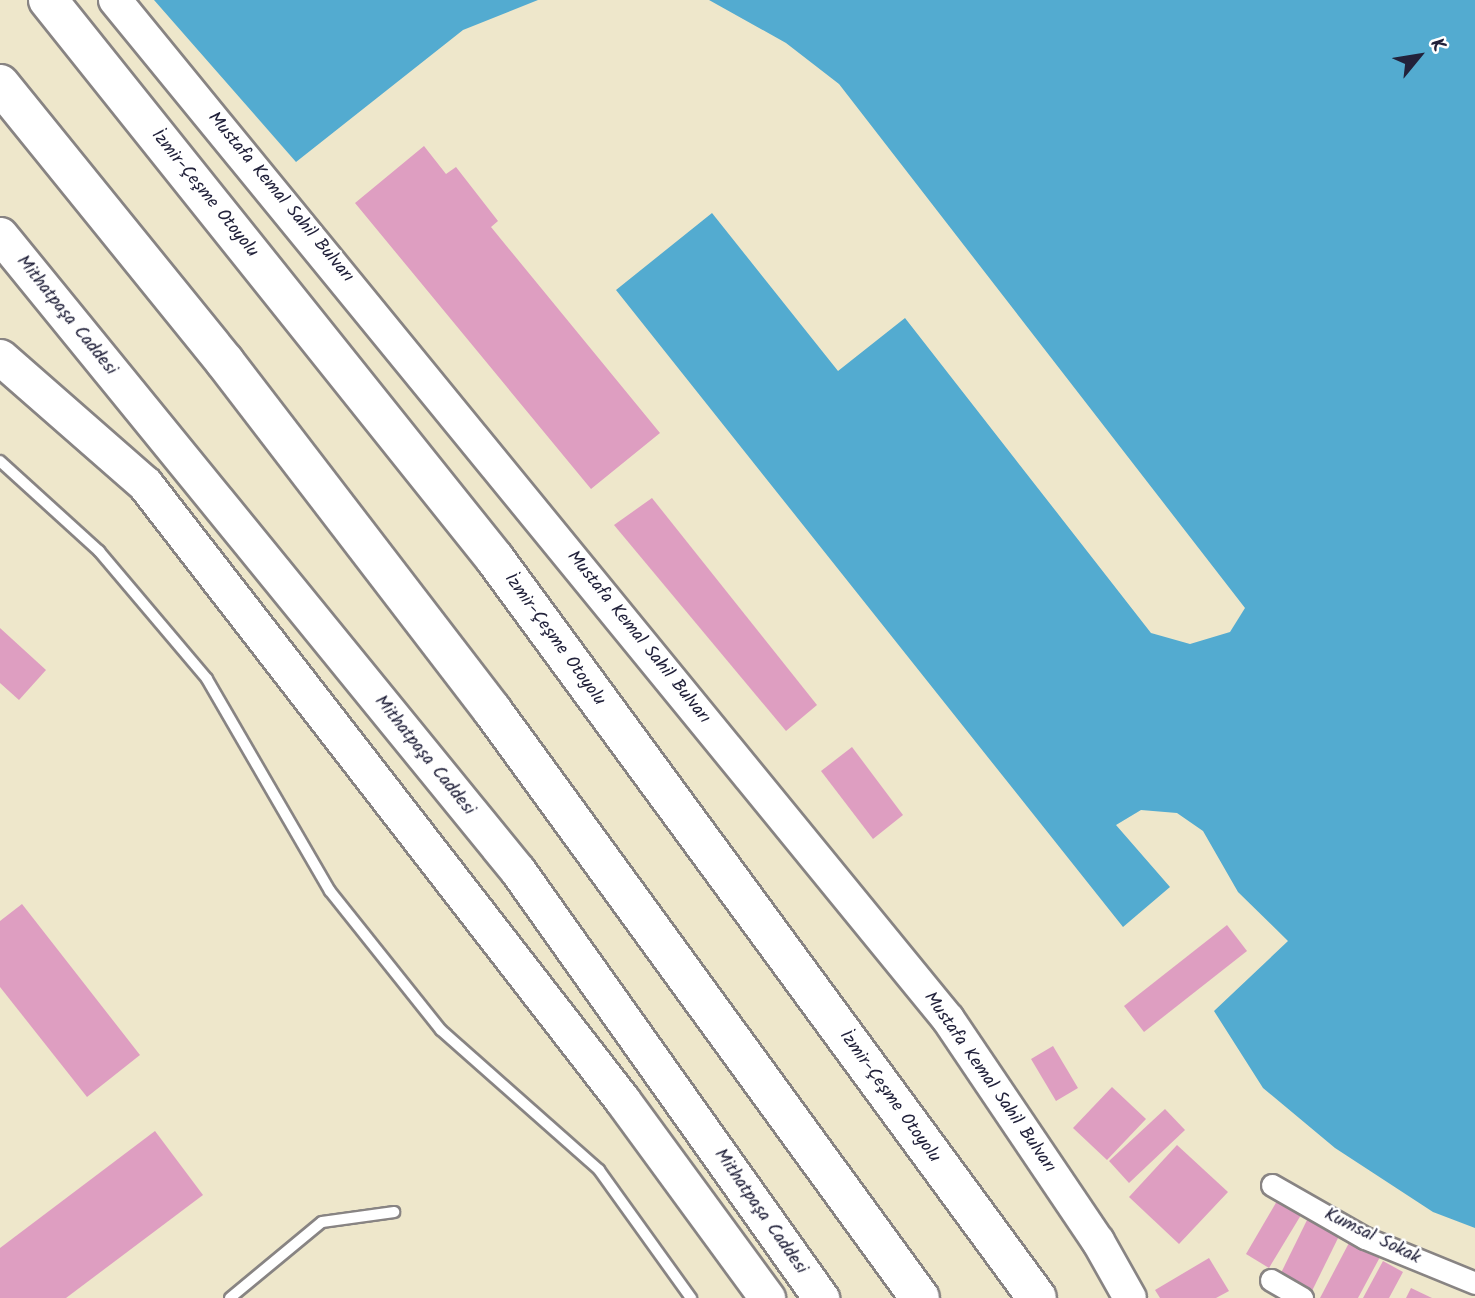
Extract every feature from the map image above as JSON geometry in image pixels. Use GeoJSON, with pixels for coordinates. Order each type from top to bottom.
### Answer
{"type":"FeatureCollection","features":[{"type":"Feature","properties":{"kind":"highway","name":"İzmir-Çeşme Otoyolu"},"geometry":{"type":"LineString","coordinates":[[48,0],[495,559],[1037,1298]]}},
{"type":"Feature","properties":{"kind":"highway"},"geometry":{"type":"LineString","coordinates":[[0,83],[225,362],[492,710],[920,1298]]}},
{"type":"Feature","properties":{"kind":"main road","name":"Mustafa Kemal Sahil Bulvarı"},"geometry":{"type":"LineString","coordinates":[[116,0],[948,1019],[1025,1131],[1130,1298]]}},
{"type":"Feature","properties":{"kind":"main road","name":"Mithatpaşa Caddesi"},"geometry":{"type":"LineString","coordinates":[[0,235],[518,871],[821,1298]]}},
{"type":"Feature","properties":{"kind":"main road"},"geometry":{"type":"LineString","coordinates":[[0,357],[145,484],[624,1101],[767,1298]]}},
{"type":"Feature","properties":{"kind":"street","name":"Kumsal Sokak"},"geometry":{"type":"LineString","coordinates":[[1272,1185],[1365,1238],[1475,1283]]}},
{"type":"Feature","properties":{"kind":"street"},"geometry":{"type":"LineString","coordinates":[[1271,1280],[1302,1298]]}},
{"type":"Feature","properties":{"kind":"lane"},"geometry":{"type":"LineString","coordinates":[[0,461],[99,551],[207,679],[330,891],[441,1030],[599,1170],[691,1298]]}},
{"type":"Feature","properties":{"kind":"lane"},"geometry":{"type":"LineString","coordinates":[[230,1298],[322,1222],[394,1212]]}},
{"type":"Feature","properties":{"kind":"water"},"geometry":{"type":"Polygon","coordinates":[[[154,0],[538,0],[463,30],[296,162],[154,0]]]}},
{"type":"Feature","properties":{"kind":"water"},"geometry":{"type":"Polygon","coordinates":[[[709,0],[1475,0],[1475,1228],[1433,1212],[1335,1148],[1263,1088],[1214,1011],[1288,941],[1238,892],[1203,831],[1177,813],[1141,810],[1116,825],[1170,887],[1123,927],[616,290],[712,213],[838,371],[905,318],[1151,633],[1190,644],[1230,632],[1245,608],[839,84],[786,43],[709,0]]]}},
{"type":"Feature","properties":{"kind":"building"},"geometry":{"type":"Polygon","coordinates":[[[424,146],[446,174],[456,167],[498,221],[491,227],[660,433],[591,489],[355,203],[424,146]]]}},
{"type":"Feature","properties":{"kind":"building"},"geometry":{"type":"Polygon","coordinates":[[[652,498],[817,705],[786,731],[614,525],[652,498]]]}},
{"type":"Feature","properties":{"kind":"building"},"geometry":{"type":"Polygon","coordinates":[[[0,628],[46,670],[19,700],[0,683],[0,628]]]}},
{"type":"Feature","properties":{"kind":"building"},"geometry":{"type":"Polygon","coordinates":[[[852,747],[903,815],[873,839],[821,771],[852,747]]]}},
{"type":"Feature","properties":{"kind":"building"},"geometry":{"type":"Polygon","coordinates":[[[22,904],[140,1055],[87,1097],[0,987],[0,921],[22,904]]]}},
{"type":"Feature","properties":{"kind":"building"},"geometry":{"type":"Polygon","coordinates":[[[1227,925],[1247,951],[1144,1032],[1124,1006],[1227,925]]]}},
{"type":"Feature","properties":{"kind":"building"},"geometry":{"type":"Polygon","coordinates":[[[1053,1046],[1078,1088],[1056,1101],[1031,1059],[1053,1046]]]}},
{"type":"Feature","properties":{"kind":"building"},"geometry":{"type":"Polygon","coordinates":[[[1112,1087],[1146,1119],[1107,1160],[1073,1128],[1112,1087]]]}},
{"type":"Feature","properties":{"kind":"building"},"geometry":{"type":"Polygon","coordinates":[[[1165,1109],[1185,1130],[1129,1183],[1109,1161],[1165,1109]]]}},
{"type":"Feature","properties":{"kind":"building"},"geometry":{"type":"Polygon","coordinates":[[[155,1131],[203,1195],[66,1298],[0,1298],[0,1248],[155,1131]]]}},
{"type":"Feature","properties":{"kind":"building"},"geometry":{"type":"Polygon","coordinates":[[[1177,1145],[1228,1192],[1179,1244],[1129,1197],[1177,1145]]]}},
{"type":"Feature","properties":{"kind":"building"},"geometry":{"type":"Polygon","coordinates":[[[1277,1201],[1301,1215],[1269,1268],[1246,1254],[1277,1201]]]}},
{"type":"Feature","properties":{"kind":"building"},"geometry":{"type":"Polygon","coordinates":[[[1310,1214],[1342,1230],[1311,1293],[1279,1277],[1310,1214]]]}},
{"type":"Feature","properties":{"kind":"building"},"geometry":{"type":"Polygon","coordinates":[[[1350,1241],[1380,1257],[1358,1298],[1320,1298],[1350,1241]]]}},
{"type":"Feature","properties":{"kind":"building"},"geometry":{"type":"Polygon","coordinates":[[[1209,1258],[1229,1291],[1216,1298],[1160,1298],[1155,1290],[1209,1258]]]}},
{"type":"Feature","properties":{"kind":"building"},"geometry":{"type":"Polygon","coordinates":[[[1383,1261],[1403,1272],[1389,1298],[1363,1298],[1383,1261]]]}},
{"type":"Feature","properties":{"kind":"building"},"geometry":{"type":"Polygon","coordinates":[[[1411,1288],[1432,1298],[1406,1298],[1411,1288]]]}}]}
